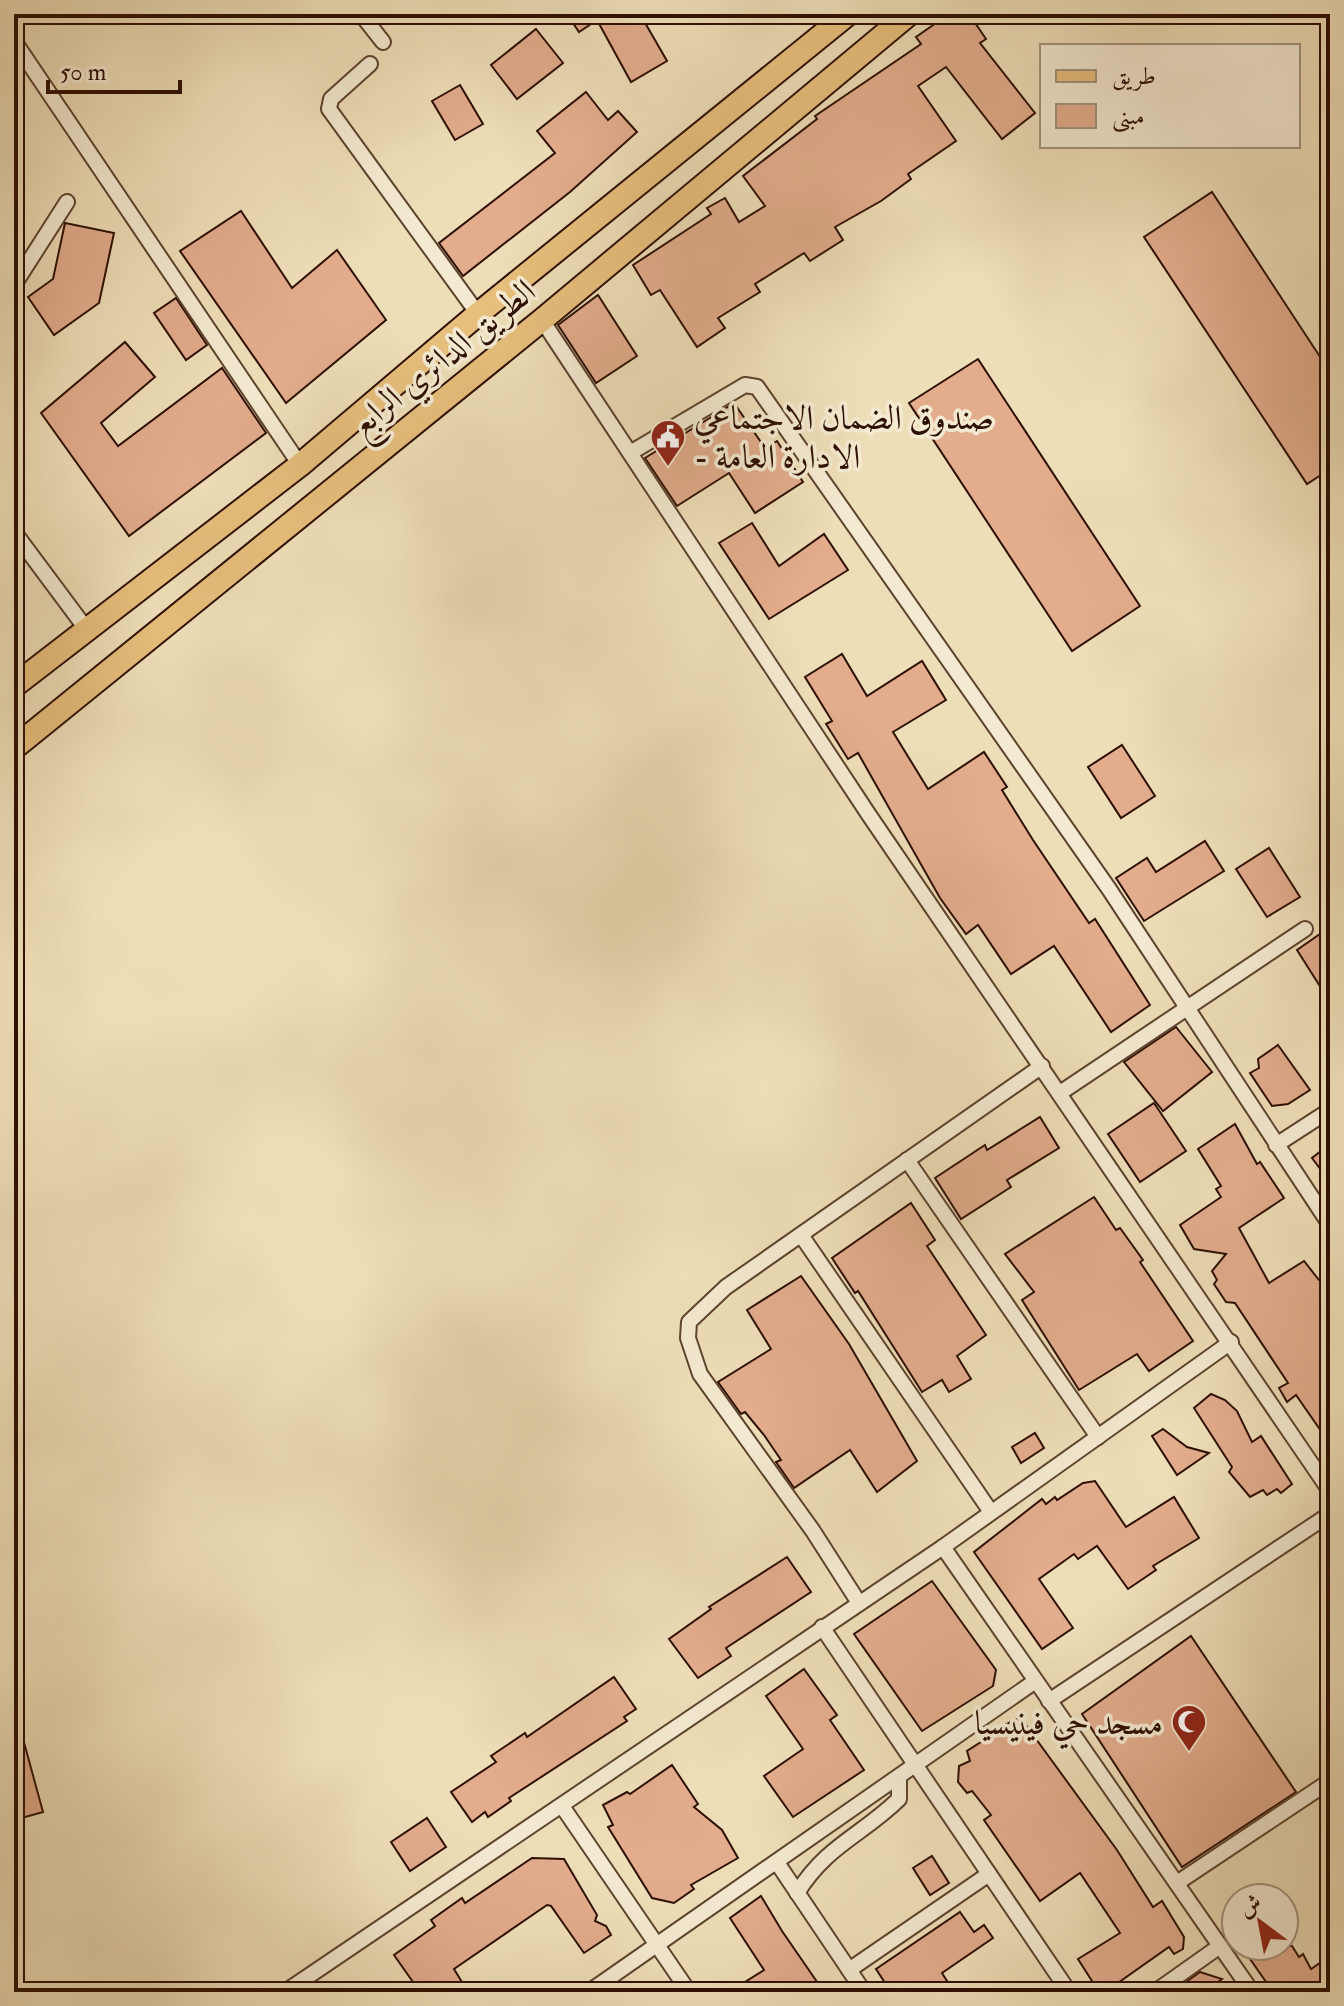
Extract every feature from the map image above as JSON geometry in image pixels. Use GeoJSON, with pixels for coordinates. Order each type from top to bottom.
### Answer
{"type":"FeatureCollection","features":[{"type":"Feature","properties":{"kind":"main road","name":"الطريق الدائري الرابع"},"geometry":{"type":"LineString","coordinates":[[14,686],[300,465],[478,314],[848,14]]}},
{"type":"Feature","properties":{"kind":"main road","name":"الطريق الدائري الرابع"},"geometry":{"type":"LineString","coordinates":[[14,748],[542,320],[909,14]]}},
{"type":"Feature","properties":{"kind":"street"},"geometry":{"type":"LineString","coordinates":[[361,14],[383,42]]}},
{"type":"Feature","properties":{"kind":"street"},"geometry":{"type":"LineString","coordinates":[[14,41],[300,465]]}},
{"type":"Feature","properties":{"kind":"street"},"geometry":{"type":"LineString","coordinates":[[370,64],[331,99],[329,109],[478,314]]}},
{"type":"Feature","properties":{"kind":"street"},"geometry":{"type":"LineString","coordinates":[[14,285],[67,202]]}},
{"type":"Feature","properties":{"kind":"street"},"geometry":{"type":"LineString","coordinates":[[542,320],[869,815],[1330,1491]]}},
{"type":"Feature","properties":{"kind":"street"},"geometry":{"type":"LineString","coordinates":[[630,453],[745,385],[757,387],[1187,1006],[1330,1225]]}},
{"type":"Feature","properties":{"kind":"street"},"geometry":{"type":"LineString","coordinates":[[14,532],[87,630]]}},
{"type":"Feature","properties":{"kind":"street"},"geometry":{"type":"LineString","coordinates":[[1060,1093],[1305,929]]}},
{"type":"Feature","properties":{"kind":"street"},"geometry":{"type":"LineString","coordinates":[[859,1603],[813,1531],[700,1374],[688,1338],[689,1322],[703,1306],[1042,1066]]}},
{"type":"Feature","properties":{"kind":"street"},"geometry":{"type":"LineString","coordinates":[[1276,1145],[1330,1110]]}},
{"type":"Feature","properties":{"kind":"street"},"geometry":{"type":"LineString","coordinates":[[907,1160],[1098,1437]]}},
{"type":"Feature","properties":{"kind":"street"},"geometry":{"type":"LineString","coordinates":[[801,1235],[991,1512]]}},
{"type":"Feature","properties":{"kind":"street"},"geometry":{"type":"LineString","coordinates":[[285,1992],[943,1547],[1231,1342]]}},
{"type":"Feature","properties":{"kind":"street"},"geometry":{"type":"LineString","coordinates":[[1049,1701],[1330,1514]]}},
{"type":"Feature","properties":{"kind":"street"},"geometry":{"type":"LineString","coordinates":[[943,1547],[1220,1946],[1155,1992]]}},
{"type":"Feature","properties":{"kind":"street"},"geometry":{"type":"LineString","coordinates":[[822,1627],[1069,1992]]}},
{"type":"Feature","properties":{"kind":"street"},"geometry":{"type":"LineString","coordinates":[[589,1992],[778,1864],[1034,1682]]}},
{"type":"Feature","properties":{"kind":"street"},"geometry":{"type":"LineString","coordinates":[[797,1893],[821,1859],[880,1817],[899,1799],[899,1778]]}},
{"type":"Feature","properties":{"kind":"street"},"geometry":{"type":"LineString","coordinates":[[1177,1883],[1330,1781]]}},
{"type":"Feature","properties":{"kind":"street"},"geometry":{"type":"LineString","coordinates":[[562,1806],[689,1992]]}},
{"type":"Feature","properties":{"kind":"street"},"geometry":{"type":"LineString","coordinates":[[778,1864],[864,1992]]}},
{"type":"Feature","properties":{"kind":"street"},"geometry":{"type":"LineString","coordinates":[[849,1970],[989,1874]]}},
{"type":"Feature","properties":{"kind":"street"},"geometry":{"type":"LineString","coordinates":[[1231,1962],[1252,1992]]}},
{"type":"Feature","properties":{"kind":"building"},"geometry":{"type":"Polygon","coordinates":[[[567,14],[640,14],[667,61],[631,82],[597,20],[579,32],[567,14]]]}},
{"type":"Feature","properties":{"kind":"building"},"geometry":{"type":"Polygon","coordinates":[[[949,14],[969,14],[986,39],[980,43],[1035,113],[1002,139],[946,67],[918,86],[956,141],[908,174],[911,179],[881,201],[835,227],[843,240],[810,261],[804,253],[755,284],[760,292],[718,318],[725,328],[697,347],[660,290],[651,295],[633,265],[711,214],[707,208],[725,198],[739,222],[765,206],[743,176],[817,119],[815,116],[921,44],[916,37],[949,14]]]}},
{"type":"Feature","properties":{"kind":"building"},"geometry":{"type":"Polygon","coordinates":[[[536,29],[563,63],[517,99],[491,65],[536,29]]]}},
{"type":"Feature","properties":{"kind":"building"},"geometry":{"type":"Polygon","coordinates":[[[460,85],[483,124],[455,140],[432,101],[460,85]]]}},
{"type":"Feature","properties":{"kind":"building"},"geometry":{"type":"Polygon","coordinates":[[[586,92],[608,120],[618,111],[637,132],[570,192],[463,276],[439,243],[555,153],[537,131],[586,92]]]}},
{"type":"Feature","properties":{"kind":"building"},"geometry":{"type":"Polygon","coordinates":[[[1212,192],[1330,372],[1330,469],[1307,484],[1144,237],[1212,192]]]}},
{"type":"Feature","properties":{"kind":"building"},"geometry":{"type":"Polygon","coordinates":[[[241,211],[292,288],[337,250],[386,320],[286,403],[180,251],[241,211]]]}},
{"type":"Feature","properties":{"kind":"building"},"geometry":{"type":"Polygon","coordinates":[[[65,223],[114,233],[99,303],[54,335],[28,297],[53,279],[65,223]]]}},
{"type":"Feature","properties":{"kind":"building"},"geometry":{"type":"Polygon","coordinates":[[[598,295],[637,356],[596,383],[558,325],[598,295]]]}},
{"type":"Feature","properties":{"kind":"building"},"geometry":{"type":"Polygon","coordinates":[[[176,298],[207,345],[186,360],[154,313],[176,298]]]}},
{"type":"Feature","properties":{"kind":"building"},"geometry":{"type":"Polygon","coordinates":[[[125,342],[155,377],[101,423],[118,446],[222,368],[266,433],[129,536],[41,413],[125,342]]]}},
{"type":"Feature","properties":{"kind":"building"},"geometry":{"type":"Polygon","coordinates":[[[978,359],[1140,606],[1072,651],[909,403],[978,359]]]}},
{"type":"Feature","properties":{"kind":"building"},"geometry":{"type":"Polygon","coordinates":[[[734,403],[765,448],[777,441],[803,482],[755,513],[729,473],[677,506],[645,458],[734,403]]]}},
{"type":"Feature","properties":{"kind":"building"},"geometry":{"type":"Polygon","coordinates":[[[752,523],[779,566],[824,534],[848,570],[769,619],[719,543],[752,523]]]}},
{"type":"Feature","properties":{"kind":"building"},"geometry":{"type":"Polygon","coordinates":[[[842,654],[867,696],[922,661],[946,700],[893,732],[928,789],[984,752],[1007,787],[1002,790],[1033,840],[1089,923],[1095,919],[1150,1005],[1111,1032],[1054,946],[1011,974],[978,925],[966,934],[940,898],[858,753],[848,759],[826,724],[832,721],[805,677],[842,654]]]}},
{"type":"Feature","properties":{"kind":"building"},"geometry":{"type":"Polygon","coordinates":[[[1122,745],[1155,796],[1121,818],[1088,767],[1122,745]]]}},
{"type":"Feature","properties":{"kind":"building"},"geometry":{"type":"Polygon","coordinates":[[[1205,841],[1224,871],[1144,921],[1116,878],[1147,858],[1156,872],[1205,841]]]}},
{"type":"Feature","properties":{"kind":"building"},"geometry":{"type":"Polygon","coordinates":[[[1269,848],[1300,897],[1267,917],[1236,869],[1269,848]]]}},
{"type":"Feature","properties":{"kind":"building"},"geometry":{"type":"Polygon","coordinates":[[[1330,927],[1330,1002],[1297,950],[1330,927]]]}},
{"type":"Feature","properties":{"kind":"building"},"geometry":{"type":"Polygon","coordinates":[[[1176,1027],[1212,1072],[1163,1111],[1124,1062],[1176,1027]]]}},
{"type":"Feature","properties":{"kind":"building"},"geometry":{"type":"Polygon","coordinates":[[[1278,1045],[1310,1090],[1288,1104],[1272,1106],[1250,1073],[1259,1068],[1258,1059],[1278,1045]]]}},
{"type":"Feature","properties":{"kind":"building"},"geometry":{"type":"Polygon","coordinates":[[[1154,1103],[1186,1151],[1140,1182],[1108,1134],[1154,1103]]]}},
{"type":"Feature","properties":{"kind":"building"},"geometry":{"type":"Polygon","coordinates":[[[1040,1117],[1059,1148],[1007,1180],[1011,1187],[961,1219],[935,1178],[985,1145],[987,1150],[1040,1117]]]}},
{"type":"Feature","properties":{"kind":"building"},"geometry":{"type":"Polygon","coordinates":[[[1235,1124],[1257,1164],[1260,1162],[1284,1198],[1239,1228],[1269,1283],[1304,1261],[1319,1280],[1330,1280],[1330,1444],[1296,1395],[1287,1402],[1279,1388],[1288,1383],[1235,1303],[1226,1302],[1214,1284],[1217,1280],[1212,1271],[1226,1254],[1194,1249],[1180,1225],[1221,1197],[1216,1189],[1221,1186],[1198,1149],[1235,1124]]]}},
{"type":"Feature","properties":{"kind":"building"},"geometry":{"type":"Polygon","coordinates":[[[1330,1144],[1330,1182],[1312,1158],[1330,1144]]]}},
{"type":"Feature","properties":{"kind":"building"},"geometry":{"type":"Polygon","coordinates":[[[1094,1197],[1116,1230],[1120,1228],[1143,1260],[1140,1262],[1193,1341],[1149,1371],[1137,1354],[1079,1390],[1022,1300],[1034,1292],[1005,1254],[1094,1197]]]}},
{"type":"Feature","properties":{"kind":"building"},"geometry":{"type":"Polygon","coordinates":[[[911,1203],[935,1240],[927,1246],[986,1335],[957,1356],[971,1379],[949,1392],[942,1380],[922,1392],[858,1291],[855,1293],[832,1258],[911,1203]]]}},
{"type":"Feature","properties":{"kind":"building"},"geometry":{"type":"Polygon","coordinates":[[[801,1276],[849,1344],[917,1461],[877,1492],[850,1450],[794,1488],[776,1462],[781,1460],[764,1435],[745,1412],[741,1414],[718,1382],[771,1349],[747,1310],[801,1276]]]}},
{"type":"Feature","properties":{"kind":"building"},"geometry":{"type":"Polygon","coordinates":[[[1211,1394],[1225,1400],[1237,1411],[1252,1442],[1261,1436],[1292,1484],[1281,1493],[1277,1489],[1267,1495],[1263,1490],[1250,1497],[1229,1472],[1232,1467],[1194,1408],[1211,1394]]]}},
{"type":"Feature","properties":{"kind":"building"},"geometry":{"type":"Polygon","coordinates":[[[1163,1429],[1187,1447],[1209,1453],[1177,1475],[1152,1436],[1163,1429]]]}},
{"type":"Feature","properties":{"kind":"building"},"geometry":{"type":"Polygon","coordinates":[[[1035,1433],[1044,1448],[1021,1463],[1012,1447],[1035,1433]]]}},
{"type":"Feature","properties":{"kind":"building"},"geometry":{"type":"Polygon","coordinates":[[[1095,1481],[1126,1527],[1174,1497],[1199,1538],[1153,1566],[1156,1570],[1128,1589],[1097,1546],[1078,1559],[1074,1554],[1039,1579],[1073,1628],[1042,1649],[974,1552],[1042,1499],[1046,1504],[1083,1483],[1095,1481]]]}},
{"type":"Feature","properties":{"kind":"building"},"geometry":{"type":"Polygon","coordinates":[[[787,1557],[811,1592],[726,1648],[731,1656],[698,1678],[669,1639],[711,1609],[709,1607],[787,1557]]]}},
{"type":"Feature","properties":{"kind":"building"},"geometry":{"type":"Polygon","coordinates":[[[932,1581],[996,1670],[993,1686],[922,1731],[854,1634],[932,1581]]]}},
{"type":"Feature","properties":{"kind":"building","name":"مسجد حي فينيسيا"},"geometry":{"type":"Polygon","coordinates":[[[1191,1636],[1296,1792],[1182,1867],[1082,1714],[1191,1636]]]}},
{"type":"Feature","properties":{"kind":"building"},"geometry":{"type":"Polygon","coordinates":[[[804,1669],[837,1715],[830,1720],[864,1770],[793,1817],[764,1776],[803,1749],[766,1696],[804,1669]]]}},
{"type":"Feature","properties":{"kind":"building"},"geometry":{"type":"Polygon","coordinates":[[[614,1677],[636,1709],[624,1717],[627,1721],[509,1798],[511,1801],[488,1817],[485,1812],[472,1822],[451,1792],[496,1762],[491,1756],[525,1733],[527,1737],[614,1677]]]}},
{"type":"Feature","properties":{"kind":"building"},"geometry":{"type":"Polygon","coordinates":[[[1020,1717],[1117,1850],[1153,1907],[1162,1901],[1184,1937],[1183,1949],[1174,1954],[1169,1947],[1105,1992],[1099,1992],[1078,1959],[1120,1933],[1080,1873],[1040,1901],[984,1820],[991,1815],[972,1791],[967,1793],[958,1782],[959,1766],[970,1761],[967,1751],[987,1738],[986,1735],[1020,1717]]]}},
{"type":"Feature","properties":{"kind":"building"},"geometry":{"type":"Polygon","coordinates":[[[19,1724],[43,1812],[18,1819],[14,1802],[14,1725],[19,1724]]]}},
{"type":"Feature","properties":{"kind":"building"},"geometry":{"type":"Polygon","coordinates":[[[672,1765],[698,1804],[694,1807],[722,1830],[738,1858],[691,1885],[694,1889],[674,1903],[652,1898],[608,1827],[613,1825],[603,1805],[627,1792],[630,1794],[672,1765]]]}},
{"type":"Feature","properties":{"kind":"building"},"geometry":{"type":"Polygon","coordinates":[[[427,1818],[446,1847],[410,1871],[391,1842],[427,1818]]]}},
{"type":"Feature","properties":{"kind":"building"},"geometry":{"type":"Polygon","coordinates":[[[932,1856],[949,1883],[930,1895],[913,1868],[932,1856]]]}},
{"type":"Feature","properties":{"kind":"building"},"geometry":{"type":"Polygon","coordinates":[[[532,1858],[564,1859],[597,1915],[595,1921],[606,1926],[611,1935],[584,1953],[551,1906],[547,1905],[454,1969],[468,1992],[420,1992],[394,1955],[435,1926],[431,1920],[462,1898],[465,1903],[532,1858]]]}},
{"type":"Feature","properties":{"kind":"building"},"geometry":{"type":"Polygon","coordinates":[[[761,1896],[824,1992],[729,1992],[764,1970],[730,1918],[761,1896]]]}},
{"type":"Feature","properties":{"kind":"building"},"geometry":{"type":"Polygon","coordinates":[[[960,1912],[974,1932],[984,1925],[993,1938],[942,1973],[954,1992],[891,1992],[876,1969],[960,1912]]]}},
{"type":"Feature","properties":{"kind":"building"},"geometry":{"type":"Polygon","coordinates":[[[1303,1954],[1311,1969],[1330,1956],[1330,1988],[1325,1992],[1273,1992],[1252,1962],[1300,1962],[1303,1954]]]}},
{"type":"Feature","properties":{"kind":"building"},"geometry":{"type":"Polygon","coordinates":[[[1200,1972],[1222,1979],[1204,1992],[1172,1992],[1200,1972]]]}},
{"type":"Feature","properties":{"kind":"place","name":"صندوق الضمان الاجتماعي - الادارة العامة"},"geometry":{"type":"Point","coordinates":[668,468]}},
{"type":"Feature","properties":{"kind":"place","name":"مسجد حي فينيسيا"},"geometry":{"type":"Point","coordinates":[1189,1753]}}]}
